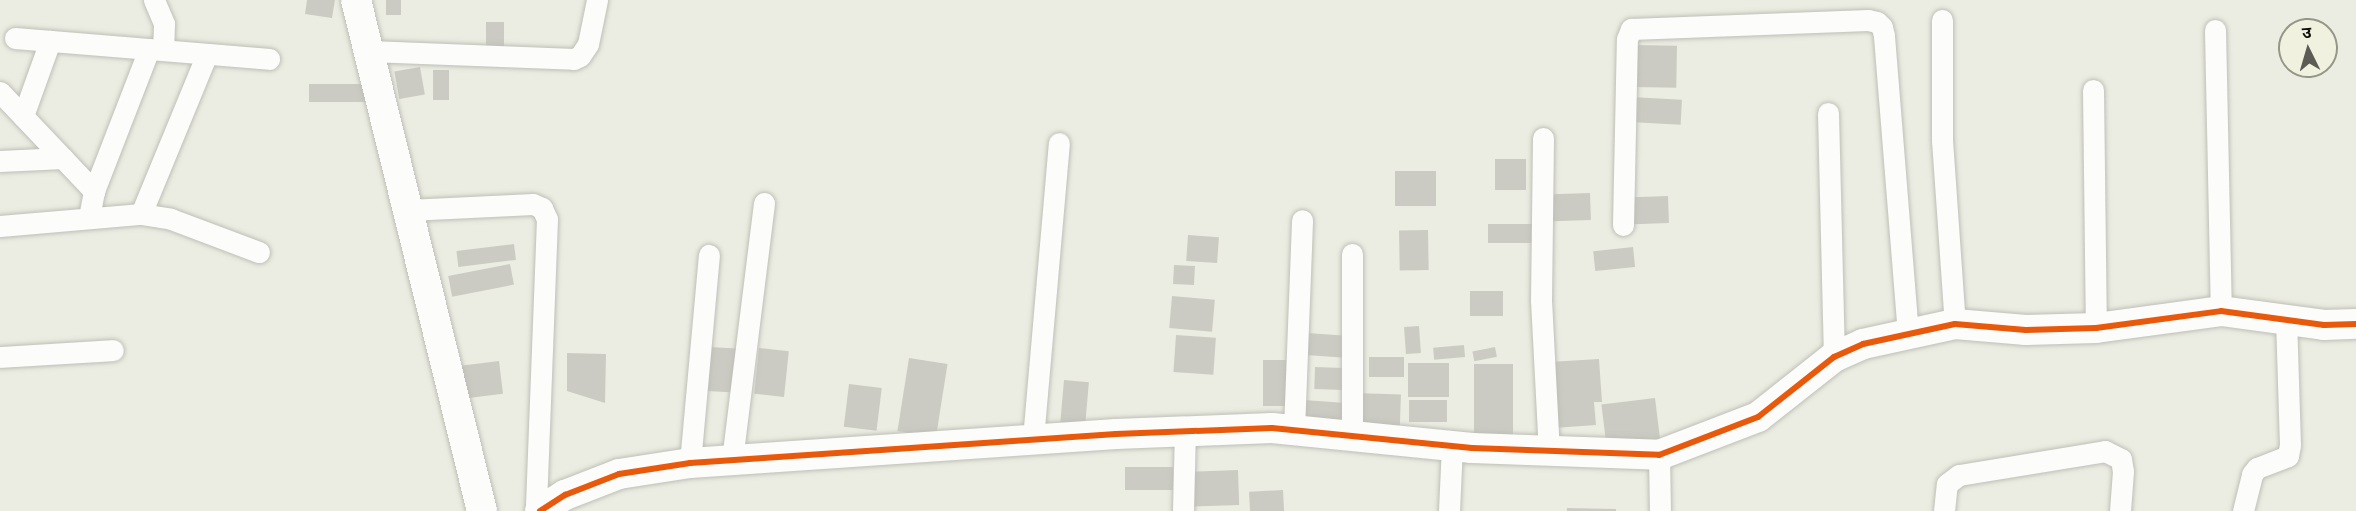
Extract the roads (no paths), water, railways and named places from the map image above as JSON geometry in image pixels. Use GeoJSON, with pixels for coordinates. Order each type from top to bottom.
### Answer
{"type":"FeatureCollection","features":[{"type":"Feature","properties":{"kind":"street"},"geometry":{"type":"LineString","coordinates":[[89,217],[94,191],[156,50],[164,24],[154,0]]}},
{"type":"Feature","properties":{"kind":"street"},"geometry":{"type":"LineString","coordinates":[[356,0],[482,511]]}},
{"type":"Feature","properties":{"kind":"street"},"geometry":{"type":"LineString","coordinates":[[369,51],[574,59],[580,56],[588,44],[597,0]]}},
{"type":"Feature","properties":{"kind":"street"},"geometry":{"type":"LineString","coordinates":[[1623,225],[1627,39],[1631,29],[1857,20],[1877,22],[1882,27],[1884,36],[1908,334]]}},
{"type":"Feature","properties":{"kind":"street"},"geometry":{"type":"LineString","coordinates":[[1942,20],[1942,140],[1955,324]]}},
{"type":"Feature","properties":{"kind":"street"},"geometry":{"type":"LineString","coordinates":[[2215,30],[2221,311]]}},
{"type":"Feature","properties":{"kind":"street"},"geometry":{"type":"LineString","coordinates":[[15,38],[269,59]]}},
{"type":"Feature","properties":{"kind":"street"},"geometry":{"type":"LineString","coordinates":[[22,116],[50,41]]}},
{"type":"Feature","properties":{"kind":"street"},"geometry":{"type":"LineString","coordinates":[[141,214],[207,54]]}},
{"type":"Feature","properties":{"kind":"street"},"geometry":{"type":"LineString","coordinates":[[2093,90],[2096,327]]}},
{"type":"Feature","properties":{"kind":"street"},"geometry":{"type":"LineString","coordinates":[[0,92],[94,191]]}},
{"type":"Feature","properties":{"kind":"street"},"geometry":{"type":"LineString","coordinates":[[1828,113],[1834,357]]}},
{"type":"Feature","properties":{"kind":"street"},"geometry":{"type":"LineString","coordinates":[[1543,138],[1541,300],[1549,451]]}},
{"type":"Feature","properties":{"kind":"street"},"geometry":{"type":"LineString","coordinates":[[1033,439],[1059,143]]}},
{"type":"Feature","properties":{"kind":"street"},"geometry":{"type":"LineString","coordinates":[[0,161],[63,158]]}},
{"type":"Feature","properties":{"kind":"street"},"geometry":{"type":"LineString","coordinates":[[732,460],[764,203]]}},
{"type":"Feature","properties":{"kind":"street"},"geometry":{"type":"LineString","coordinates":[[408,210],[533,204],[542,208],[547,219],[538,511]]}},
{"type":"Feature","properties":{"kind":"street"},"geometry":{"type":"LineString","coordinates":[[0,226],[141,214],[171,219],[260,252]]}},
{"type":"Feature","properties":{"kind":"street"},"geometry":{"type":"LineString","coordinates":[[1294,430],[1302,220]]}},
{"type":"Feature","properties":{"kind":"street"},"geometry":{"type":"LineString","coordinates":[[1352,254],[1352,435]]}},
{"type":"Feature","properties":{"kind":"street"},"geometry":{"type":"LineString","coordinates":[[690,463],[710,255]]}},
{"type":"Feature","properties":{"kind":"street"},"geometry":{"type":"LineString","coordinates":[[538,511],[575,491],[619,474],[690,463],[1033,439],[1185,431],[1294,430],[1452,446],[1659,455],[1758,417],[1834,357],[1863,344],[1955,324],[2026,330],[2096,327],[2221,311],[2324,325],[2356,324]]}},
{"type":"Feature","properties":{"kind":"street"},"geometry":{"type":"LineString","coordinates":[[2242,511],[2252,474],[2257,468],[2288,456],[2290,445],[2286,319]]}},
{"type":"Feature","properties":{"kind":"street"},"geometry":{"type":"LineString","coordinates":[[0,357],[112,350]]}},
{"type":"Feature","properties":{"kind":"street"},"geometry":{"type":"LineString","coordinates":[[1183,511],[1185,431]]}},
{"type":"Feature","properties":{"kind":"street"},"geometry":{"type":"LineString","coordinates":[[1449,511],[1452,446]]}},
{"type":"Feature","properties":{"kind":"street"},"geometry":{"type":"LineString","coordinates":[[1944,511],[1947,484],[1959,475],[2105,451],[2121,459],[2123,471],[2120,511]]}},
{"type":"Feature","properties":{"kind":"street"},"geometry":{"type":"LineString","coordinates":[[1659,455],[1660,511]]}}]}
